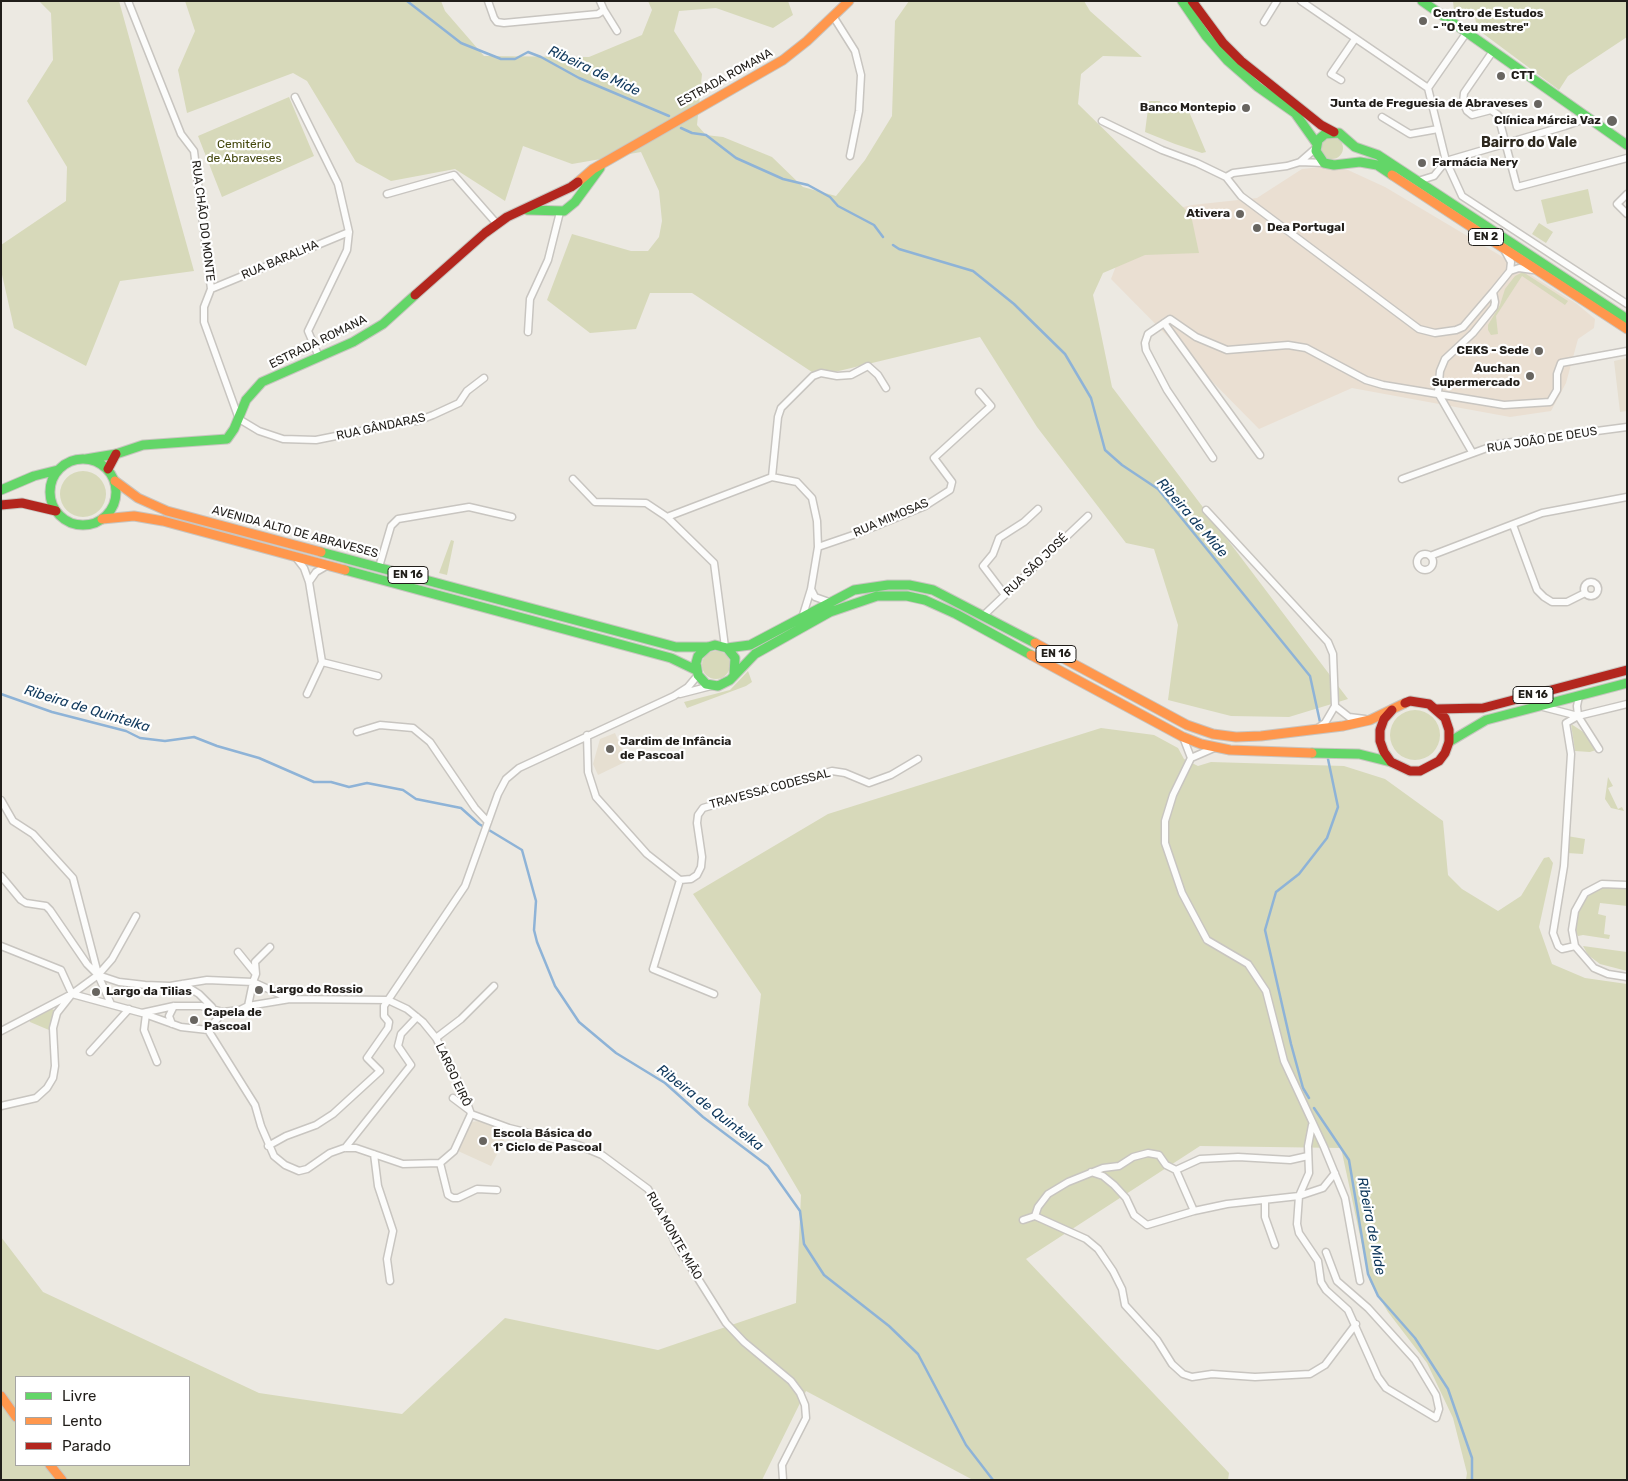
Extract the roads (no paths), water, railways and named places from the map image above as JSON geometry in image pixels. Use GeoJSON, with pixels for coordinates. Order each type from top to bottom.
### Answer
{"type":"FeatureCollection","features":[{"type":"Feature","properties":{"kind":"main road","name":"ESTRADA ROMANA"},"geometry":{"type":"LineString","coordinates":[[86,458],[116,454],[143,445],[226,439],[239,419],[246,400],[262,382],[319,357],[383,324],[497,224],[571,187],[603,163],[783,60],[807,41],[849,1]]}},
{"type":"Feature","properties":{"kind":"main road"},"geometry":{"type":"LineString","coordinates":[[1182,1],[1206,36],[1227,60],[1258,87],[1295,113],[1304,123],[1316,146],[1317,154],[1324,163]]}},
{"type":"Feature","properties":{"kind":"main road","name":"EN 2"},"geometry":{"type":"LineString","coordinates":[[1192,1],[1223,44],[1241,61],[1321,125],[1345,138],[1355,147],[1378,155],[1627,319]]}},
{"type":"Feature","properties":{"kind":"main road"},"geometry":{"type":"LineString","coordinates":[[1422,1],[1627,145]]}},
{"type":"Feature","properties":{"kind":"main road"},"geometry":{"type":"LineString","coordinates":[[1316,146],[1321,136],[1334,132]]}},
{"type":"Feature","properties":{"kind":"main road"},"geometry":{"type":"LineString","coordinates":[[1340,164],[1349,152],[1345,138]]}},
{"type":"Feature","properties":{"kind":"main road","name":"EN 2"},"geometry":{"type":"LineString","coordinates":[[1324,163],[1329,165],[1360,162],[1377,165],[1627,329]]}},
{"type":"Feature","properties":{"kind":"main road","name":"ESTRADA ROMANA"},"geometry":{"type":"LineString","coordinates":[[560,212],[575,202],[603,163]]}},
{"type":"Feature","properties":{"kind":"main road"},"geometry":{"type":"LineString","coordinates":[[524,210],[560,212]]}},
{"type":"Feature","properties":{"kind":"main road"},"geometry":{"type":"LineString","coordinates":[[108,470],[116,454]]}},
{"type":"Feature","properties":{"kind":"main road"},"geometry":{"type":"LineString","coordinates":[[1,490],[34,476],[58,470],[71,461],[86,458]]}},
{"type":"Feature","properties":{"kind":"main road","name":"EN 16"},"geometry":{"type":"LineString","coordinates":[[86,458],[94,460],[108,470],[115,481]]}},
{"type":"Feature","properties":{"kind":"main road"},"geometry":{"type":"LineString","coordinates":[[56,511],[50,490],[58,470]]}},
{"type":"Feature","properties":{"kind":"main road"},"geometry":{"type":"LineString","coordinates":[[102,519],[115,502],[115,481]]}},
{"type":"Feature","properties":{"kind":"main road","name":"AVENIDA ALTO DE ABRAVESES"},"geometry":{"type":"LineString","coordinates":[[115,481],[138,498],[161,509],[676,647],[711,646]]}},
{"type":"Feature","properties":{"kind":"main road","name":"EN 16"},"geometry":{"type":"LineString","coordinates":[[1,505],[22,503],[56,511],[73,523],[93,524],[102,519]]}},
{"type":"Feature","properties":{"kind":"main road","name":"AVENIDA ALTO DE ABRAVESES"},"geometry":{"type":"LineString","coordinates":[[102,519],[134,516],[163,521],[665,656],[697,673]]}},
{"type":"Feature","properties":{"kind":"main road","name":"EN 16"},"geometry":{"type":"LineString","coordinates":[[711,646],[726,648],[750,645],[803,615],[866,587],[909,585],[933,590],[984,615],[1187,725],[1213,734],[1236,737],[1261,736],[1370,720],[1410,701],[1429,704],[1437,709],[1465,710],[1483,708],[1627,670]]}},
{"type":"Feature","properties":{"kind":"main road","name":"EN 16"},"geometry":{"type":"LineString","coordinates":[[697,673],[712,686],[724,684],[756,654],[830,612],[857,601],[878,596],[908,596],[925,600],[956,614],[1183,737],[1230,750],[1333,752],[1387,760],[1410,771],[1430,768],[1445,753],[1450,742],[1486,720],[1627,683]]}},
{"type":"Feature","properties":{"kind":"main road"},"geometry":{"type":"LineString","coordinates":[[697,673],[698,656],[711,646]]}},
{"type":"Feature","properties":{"kind":"main road"},"geometry":{"type":"LineString","coordinates":[[726,648],[735,658],[736,670],[734,676]]}},
{"type":"Feature","properties":{"kind":"main road"},"geometry":{"type":"LineString","coordinates":[[1437,709],[1447,724],[1450,742]]}},
{"type":"Feature","properties":{"kind":"main road"},"geometry":{"type":"LineString","coordinates":[[1387,760],[1380,736],[1384,719],[1392,710]]}},
{"type":"Feature","properties":{"kind":"main road"},"geometry":{"type":"LineString","coordinates":[[1,1396],[15,1416]]}},
{"type":"Feature","properties":{"kind":"main road"},"geometry":{"type":"LineString","coordinates":[[51,1466],[62,1480]]}},
{"type":"Feature","properties":{"kind":"street","name":"RUA CHÃO DO MONTE"},"geometry":{"type":"LineString","coordinates":[[128,1],[184,140],[194,151],[211,288],[204,307],[204,322],[239,419]]}},
{"type":"Feature","properties":{"kind":"street"},"geometry":{"type":"LineString","coordinates":[[488,1],[494,18],[497,22],[504,23],[598,14],[604,10]]}},
{"type":"Feature","properties":{"kind":"street"},"geometry":{"type":"LineString","coordinates":[[600,1],[617,31]]}},
{"type":"Feature","properties":{"kind":"street"},"geometry":{"type":"LineString","coordinates":[[1264,22],[1277,1]]}},
{"type":"Feature","properties":{"kind":"street"},"geometry":{"type":"LineString","coordinates":[[1301,1],[1428,88],[1446,161],[1462,196],[1627,304]]}},
{"type":"Feature","properties":{"kind":"street"},"geometry":{"type":"LineString","coordinates":[[833,16],[855,51],[861,75],[859,111],[850,156]]}},
{"type":"Feature","properties":{"kind":"street"},"geometry":{"type":"LineString","coordinates":[[1428,88],[1467,32]]}},
{"type":"Feature","properties":{"kind":"street"},"geometry":{"type":"LineString","coordinates":[[1341,80],[1331,74],[1355,38]]}},
{"type":"Feature","properties":{"kind":"street"},"geometry":{"type":"LineString","coordinates":[[1494,51],[1464,93],[1463,102],[1467,111],[1472,115],[1490,110],[1498,116],[1517,186],[1627,158]]}},
{"type":"Feature","properties":{"kind":"street"},"geometry":{"type":"LineString","coordinates":[[295,97],[338,184],[348,232],[347,250],[308,331],[319,357]]}},
{"type":"Feature","properties":{"kind":"street"},"geometry":{"type":"LineString","coordinates":[[1382,116],[1410,134],[1438,129]]}},
{"type":"Feature","properties":{"kind":"street"},"geometry":{"type":"LineString","coordinates":[[1418,182],[1434,176],[1446,161],[1565,126],[1582,120],[1584,116]]}},
{"type":"Feature","properties":{"kind":"street"},"geometry":{"type":"LineString","coordinates":[[1102,122],[1162,150],[1197,163],[1226,178],[1241,196],[1419,328],[1435,333],[1456,330],[1463,326],[1510,271],[1519,268],[1536,270]]}},
{"type":"Feature","properties":{"kind":"street"},"geometry":{"type":"LineString","coordinates":[[1300,162],[1316,146]]}},
{"type":"Feature","properties":{"kind":"street"},"geometry":{"type":"LineString","coordinates":[[1226,178],[1233,173],[1287,166],[1300,162],[1324,163]]}},
{"type":"Feature","properties":{"kind":"street"},"geometry":{"type":"LineString","coordinates":[[387,194],[454,175],[497,224]]}},
{"type":"Feature","properties":{"kind":"street"},"geometry":{"type":"LineString","coordinates":[[1434,176],[1434,192]]}},
{"type":"Feature","properties":{"kind":"street"},"geometry":{"type":"LineString","coordinates":[[1627,194],[1617,204],[1618,208],[1627,214]]}},
{"type":"Feature","properties":{"kind":"street"},"geometry":{"type":"LineString","coordinates":[[528,332],[530,299],[548,260],[560,212]]}},
{"type":"Feature","properties":{"kind":"street","name":"RUA BARALHA"},"geometry":{"type":"LineString","coordinates":[[211,288],[348,232]]}},
{"type":"Feature","properties":{"kind":"street"},"geometry":{"type":"LineString","coordinates":[[1505,249],[1511,262],[1510,271]]}},
{"type":"Feature","properties":{"kind":"street"},"geometry":{"type":"LineString","coordinates":[[1472,452],[1438,393],[1440,371],[1445,359],[1473,333],[1491,310],[1495,302],[1493,292]]}},
{"type":"Feature","properties":{"kind":"street"},"geometry":{"type":"LineString","coordinates":[[1213,458],[1167,390],[1146,350],[1145,343],[1148,334],[1170,319],[1196,338],[1227,350],[1288,346],[1306,348],[1366,380],[1383,385],[1504,405],[1550,402],[1557,390],[1557,374],[1561,363],[1610,356],[1626,350]]}},
{"type":"Feature","properties":{"kind":"street"},"geometry":{"type":"LineString","coordinates":[[1164,323],[1260,456]]}},
{"type":"Feature","properties":{"kind":"street"},"geometry":{"type":"LineString","coordinates":[[772,477],[777,423],[781,408],[812,376],[821,373],[837,376],[851,375],[868,366],[878,375],[886,388]]}},
{"type":"Feature","properties":{"kind":"street","name":"RUA GÂNDARAS"},"geometry":{"type":"LineString","coordinates":[[239,419],[259,431],[283,438],[316,440],[381,427],[396,422],[417,421],[434,415],[459,403],[467,391],[484,378]]}},
{"type":"Feature","properties":{"kind":"street","name":"RUA MIMOSAS"},"geometry":{"type":"LineString","coordinates":[[818,547],[925,506],[950,490],[952,482],[934,458],[991,406],[979,392]]}},
{"type":"Feature","properties":{"kind":"street","name":"RUA JOÃO DE DEUS"},"geometry":{"type":"LineString","coordinates":[[1402,479],[1498,444],[1627,427]]}},
{"type":"Feature","properties":{"kind":"street"},"geometry":{"type":"LineString","coordinates":[[667,516],[772,477],[797,482],[812,498],[817,521],[818,547],[811,589],[803,615]]}},
{"type":"Feature","properties":{"kind":"street"},"geometry":{"type":"LineString","coordinates":[[573,479],[595,502],[646,503],[667,516],[714,563],[720,623],[726,648]]}},
{"type":"Feature","properties":{"kind":"street"},"geometry":{"type":"LineString","coordinates":[[1430,556],[1513,526],[1542,513],[1627,497]]}},
{"type":"Feature","properties":{"kind":"street"},"geometry":{"type":"LineString","coordinates":[[379,568],[391,526],[398,519],[469,506],[512,517]]}},
{"type":"Feature","properties":{"kind":"street"},"geometry":{"type":"LineString","coordinates":[[1005,595],[983,566],[993,554],[999,538],[1024,522],[1038,509]]}},
{"type":"Feature","properties":{"kind":"street"},"geometry":{"type":"LineString","coordinates":[[1206,510],[1328,642],[1333,654],[1335,706],[1325,723],[1316,729]]}},
{"type":"Feature","properties":{"kind":"street","name":"RUA SÃO JOSÉ"},"geometry":{"type":"LineString","coordinates":[[984,615],[1088,516]]}},
{"type":"Feature","properties":{"kind":"street"},"geometry":{"type":"LineString","coordinates":[[1513,526],[1537,590],[1544,597],[1552,602],[1567,602],[1585,593]]}},
{"type":"Feature","properties":{"kind":"street"},"geometry":{"type":"LineString","coordinates":[[295,557],[304,568],[309,582],[322,662],[307,694]]}},
{"type":"Feature","properties":{"kind":"street"},"geometry":{"type":"LineString","coordinates":[[309,582],[316,572],[328,565]]}},
{"type":"Feature","properties":{"kind":"street"},"geometry":{"type":"LineString","coordinates":[[811,589],[816,597],[829,602]]}},
{"type":"Feature","properties":{"kind":"street"},"geometry":{"type":"LineString","coordinates":[[711,646],[720,623]]}},
{"type":"Feature","properties":{"kind":"street"},"geometry":{"type":"LineString","coordinates":[[322,662],[378,676]]}},
{"type":"Feature","properties":{"kind":"street"},"geometry":{"type":"LineString","coordinates":[[268,1146],[286,1136],[316,1125],[333,1114],[380,1071],[366,1058],[388,1028],[389,1022],[383,1012],[388,1000],[465,886],[498,794],[506,779],[519,768],[674,696],[688,687],[697,673]]}},
{"type":"Feature","properties":{"kind":"street"},"geometry":{"type":"LineString","coordinates":[[674,696],[712,686]]}},
{"type":"Feature","properties":{"kind":"street"},"geometry":{"type":"LineString","coordinates":[[1579,696],[1576,706],[1578,716],[1599,749]]}},
{"type":"Feature","properties":{"kind":"street"},"geometry":{"type":"LineString","coordinates":[[1575,946],[1569,949],[1558,946],[1553,933],[1564,866],[1571,754],[1566,723],[1578,716],[1627,704]]}},
{"type":"Feature","properties":{"kind":"street"},"geometry":{"type":"LineString","coordinates":[[1335,706],[1349,717],[1370,720]]}},
{"type":"Feature","properties":{"kind":"street"},"geometry":{"type":"LineString","coordinates":[[1538,706],[1558,709],[1578,716]]}},
{"type":"Feature","properties":{"kind":"street"},"geometry":{"type":"LineString","coordinates":[[357,732],[380,725],[413,728],[430,742],[475,808],[488,822]]}},
{"type":"Feature","properties":{"kind":"street"},"geometry":{"type":"LineString","coordinates":[[587,735],[588,772],[596,797],[647,854],[680,880],[653,969],[714,994]]}},
{"type":"Feature","properties":{"kind":"street"},"geometry":{"type":"LineString","coordinates":[[1183,737],[1191,758]]}},
{"type":"Feature","properties":{"kind":"street"},"geometry":{"type":"LineString","coordinates":[[1215,747],[1191,758],[1173,796],[1165,821],[1164,843],[1182,894],[1207,940],[1248,964],[1266,991],[1284,1061],[1301,1094],[1312,1125],[1345,1198],[1360,1281]]}},
{"type":"Feature","properties":{"kind":"street","name":"TRAVESSA CODESSAL"},"geometry":{"type":"LineString","coordinates":[[680,880],[691,879],[697,875],[701,867],[702,857],[697,823],[698,815],[703,808],[832,771],[845,773],[869,783],[891,774],[918,759]]}},
{"type":"Feature","properties":{"kind":"street"},"geometry":{"type":"LineString","coordinates":[[1,800],[13,821],[33,834],[72,878],[98,975],[111,1004]]}},
{"type":"Feature","properties":{"kind":"street"},"geometry":{"type":"LineString","coordinates":[[1,876],[26,903],[46,906],[86,964],[98,975],[119,982],[145,986],[213,980],[253,982],[290,999]]}},
{"type":"Feature","properties":{"kind":"street"},"geometry":{"type":"LineString","coordinates":[[1627,885],[1602,884],[1585,893],[1575,911],[1572,930],[1575,946],[1594,968],[1608,974],[1627,977]]}},
{"type":"Feature","properties":{"kind":"street"},"geometry":{"type":"LineString","coordinates":[[1,1031],[72,994],[98,975],[112,959],[136,916]]}},
{"type":"Feature","properties":{"kind":"street"},"geometry":{"type":"LineString","coordinates":[[1,946],[61,970],[72,994]]}},
{"type":"Feature","properties":{"kind":"street"},"geometry":{"type":"LineString","coordinates":[[248,1006],[256,974],[255,962],[270,947]]}},
{"type":"Feature","properties":{"kind":"street"},"geometry":{"type":"LineString","coordinates":[[238,952],[256,974]]}},
{"type":"Feature","properties":{"kind":"street"},"geometry":{"type":"LineString","coordinates":[[183,984],[199,994],[212,1007],[223,1012],[290,999],[388,1000]]}},
{"type":"Feature","properties":{"kind":"street"},"geometry":{"type":"LineString","coordinates":[[436,1038],[461,1019],[494,986]]}},
{"type":"Feature","properties":{"kind":"street"},"geometry":{"type":"LineString","coordinates":[[72,994],[129,1009],[172,1024],[208,1030],[255,1105],[268,1146],[274,1156],[285,1165],[299,1171],[307,1169],[330,1152],[345,1148],[356,1148],[403,1164],[440,1163],[454,1151],[470,1112]]}},
{"type":"Feature","properties":{"kind":"street"},"geometry":{"type":"LineString","coordinates":[[1,1106],[36,1098],[47,1088],[53,1078],[55,1066],[53,1028],[57,1013],[72,994]]}},
{"type":"Feature","properties":{"kind":"street","name":"LARGO EIRÔ"},"geometry":{"type":"LineString","coordinates":[[388,1000],[407,1009],[436,1038],[462,1089],[470,1112]]}},
{"type":"Feature","properties":{"kind":"street"},"geometry":{"type":"LineString","coordinates":[[144,1014],[174,1006],[212,1007]]}},
{"type":"Feature","properties":{"kind":"street"},"geometry":{"type":"LineString","coordinates":[[172,1024],[169,1016],[174,1006]]}},
{"type":"Feature","properties":{"kind":"street"},"geometry":{"type":"LineString","coordinates":[[90,1052],[129,1009]]}},
{"type":"Feature","properties":{"kind":"street"},"geometry":{"type":"LineString","coordinates":[[208,1030],[223,1012]]}},
{"type":"Feature","properties":{"kind":"street"},"geometry":{"type":"LineString","coordinates":[[144,1014],[144,1030],[157,1062]]}},
{"type":"Feature","properties":{"kind":"street"},"geometry":{"type":"LineString","coordinates":[[345,1148],[411,1065],[398,1046],[401,1034],[417,1017]]}},
{"type":"Feature","properties":{"kind":"street","name":"RUA MONTE MIÃO"},"geometry":{"type":"LineString","coordinates":[[453,1098],[470,1112],[509,1128],[578,1145],[602,1155],[648,1189],[685,1258],[726,1323],[744,1342],[791,1381],[805,1406],[806,1418],[782,1465],[783,1480]]}},
{"type":"Feature","properties":{"kind":"street"},"geometry":{"type":"LineString","coordinates":[[1312,1125],[1308,1173],[1299,1196],[1297,1224],[1299,1232],[1318,1261],[1321,1282],[1326,1290],[1348,1310],[1356,1324],[1378,1377],[1386,1388],[1436,1418],[1439,1409],[1436,1395],[1415,1360],[1368,1308],[1337,1280],[1326,1252]]}},
{"type":"Feature","properties":{"kind":"street"},"geometry":{"type":"LineString","coordinates":[[1036,1216],[1038,1207],[1048,1194],[1068,1182],[1091,1172],[1119,1166],[1133,1157],[1148,1153],[1159,1155],[1166,1165],[1176,1170],[1194,1210]]}},
{"type":"Feature","properties":{"kind":"street"},"geometry":{"type":"LineString","coordinates":[[374,1154],[378,1186],[393,1231],[387,1259],[390,1281]]}},
{"type":"Feature","properties":{"kind":"street"},"geometry":{"type":"LineString","coordinates":[[1176,1170],[1200,1159],[1238,1156],[1290,1160],[1308,1156]]}},
{"type":"Feature","properties":{"kind":"street"},"geometry":{"type":"LineString","coordinates":[[440,1163],[448,1195],[453,1198],[458,1198],[477,1189],[497,1190]]}},
{"type":"Feature","properties":{"kind":"street"},"geometry":{"type":"LineString","coordinates":[[1091,1172],[1103,1176],[1114,1185],[1126,1198],[1134,1215],[1147,1225],[1194,1210],[1299,1196],[1323,1188],[1335,1173]]}},
{"type":"Feature","properties":{"kind":"street"},"geometry":{"type":"LineString","coordinates":[[1265,1200],[1265,1217],[1275,1245]]}},
{"type":"Feature","properties":{"kind":"street"},"geometry":{"type":"LineString","coordinates":[[1023,1220],[1036,1216],[1086,1240],[1098,1249],[1113,1271],[1122,1289],[1125,1305],[1157,1340],[1172,1364],[1183,1374],[1192,1377],[1212,1374],[1255,1376],[1310,1374],[1324,1365],[1356,1324]]}},
{"type":"Feature","properties":{"kind":"waterway","name":"Ribeira de Mide"},"geometry":{"type":"LineString","coordinates":[[407,1],[461,43],[501,59],[515,59],[528,52],[579,78],[669,116]]}},
{"type":"Feature","properties":{"kind":"waterway","name":"Ribeira de Mide"},"geometry":{"type":"LineString","coordinates":[[681,128],[692,133],[706,135],[736,158],[783,179],[808,185],[830,197],[838,206],[874,225],[883,237]]}},
{"type":"Feature","properties":{"kind":"waterway","name":"Ribeira de Mide"},"geometry":{"type":"LineString","coordinates":[[893,245],[899,249],[973,271],[1014,304],[1065,354],[1091,398],[1105,450],[1122,465],[1158,489],[1310,676],[1320,722]]}},
{"type":"Feature","properties":{"kind":"waterway","name":"Ribeira de Quintelka"},"geometry":{"type":"LineString","coordinates":[[1,694],[52,712],[126,731],[140,738],[165,741],[194,737],[259,758],[314,782],[331,782],[349,787],[367,783],[403,790],[416,799],[461,808],[479,824],[522,850],[536,901],[534,930],[537,942],[555,986],[579,1022],[616,1053],[665,1083],[703,1117],[768,1166],[800,1211],[804,1244],[824,1275],[889,1326],[918,1354],[966,1445],[993,1480]]}},
{"type":"Feature","properties":{"kind":"waterway","name":"Ribeira de Mide"},"geometry":{"type":"LineString","coordinates":[[1309,1098],[1303,1088],[1291,1044],[1265,930],[1276,892],[1299,874],[1327,838],[1338,807],[1328,759]]}},
{"type":"Feature","properties":{"kind":"waterway","name":"Ribeira de Mide"},"geometry":{"type":"LineString","coordinates":[[1314,1108],[1349,1160],[1368,1274],[1378,1296],[1415,1338],[1448,1389],[1472,1458],[1472,1480]]}},
{"type":"Feature","properties":{"kind":"place","name":"Centro de Estudos - \"O teu mestre\""},"geometry":{"type":"Point","coordinates":[1423,21]}},
{"type":"Feature","properties":{"kind":"place","name":"CTT"},"geometry":{"type":"Point","coordinates":[1501,76]}},
{"type":"Feature","properties":{"kind":"place","name":"Junta de Freguesia de Abraveses"},"geometry":{"type":"Point","coordinates":[1538,104]}},
{"type":"Feature","properties":{"kind":"place","name":"Banco Montepio"},"geometry":{"type":"Point","coordinates":[1246,108]}},
{"type":"Feature","properties":{"kind":"place","name":"Clínica Márcia Vaz"},"geometry":{"type":"Point","coordinates":[1612,121]}},
{"type":"Feature","properties":{"kind":"place","name":"Farmácia Nery"},"geometry":{"type":"Point","coordinates":[1422,163]}},
{"type":"Feature","properties":{"kind":"place","name":"Ativera"},"geometry":{"type":"Point","coordinates":[1240,214]}},
{"type":"Feature","properties":{"kind":"place","name":"Dea Portugal"},"geometry":{"type":"Point","coordinates":[1257,228]}},
{"type":"Feature","properties":{"kind":"place","name":"CEKS - Sede"},"geometry":{"type":"Point","coordinates":[1539,351]}},
{"type":"Feature","properties":{"kind":"place","name":"Auchan Supermercado"},"geometry":{"type":"Point","coordinates":[1530,376]}},
{"type":"Feature","properties":{"kind":"place","name":"Jardim de Infância de Pascoal"},"geometry":{"type":"Point","coordinates":[610,749]}},
{"type":"Feature","properties":{"kind":"place","name":"Largo do Rossio"},"geometry":{"type":"Point","coordinates":[259,990]}},
{"type":"Feature","properties":{"kind":"place","name":"Largo da Tilias"},"geometry":{"type":"Point","coordinates":[96,992]}},
{"type":"Feature","properties":{"kind":"place","name":"Capela de Pascoal"},"geometry":{"type":"Point","coordinates":[194,1020]}},
{"type":"Feature","properties":{"kind":"place","name":"Escola Básica do 1º Ciclo de Pascoal"},"geometry":{"type":"Point","coordinates":[483,1141]}},
{"type":"Feature","properties":{"kind":"district","name":"Bairro do Vale"},"geometry":{"type":"Point","coordinates":[1529,143]}},
{"type":"Feature","properties":{"kind":"park label","name":"Cemitério de Abraveses"},"geometry":{"type":"Point","coordinates":[244,152]}}]}
